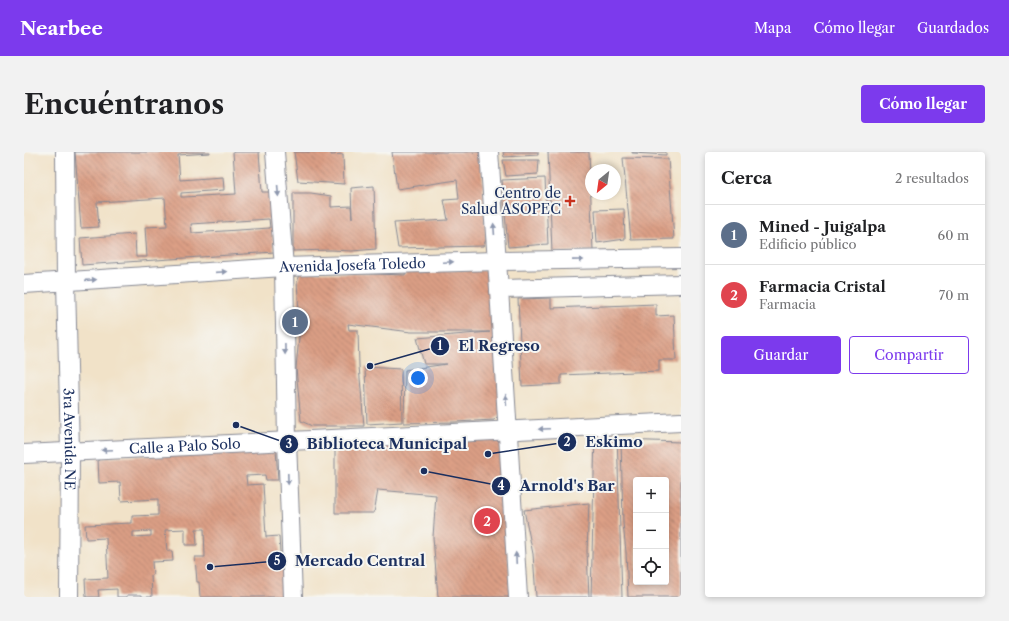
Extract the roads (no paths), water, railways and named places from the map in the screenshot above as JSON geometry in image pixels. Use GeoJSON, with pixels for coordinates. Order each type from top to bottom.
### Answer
{"type":"FeatureCollection","features":[{"type":"Feature","properties":{"kind":"street","name":"3ra Avenida NE"},"geometry":{"type":"LineString","coordinates":[[65,152],[70,452],[69,597]]}},
{"type":"Feature","properties":{"kind":"street"},"geometry":{"type":"LineString","coordinates":[[275,152],[284,267],[287,441],[293,597]]}},
{"type":"Feature","properties":{"kind":"street"},"geometry":{"type":"LineString","coordinates":[[489,152],[518,597]]}},
{"type":"Feature","properties":{"kind":"street","name":"Avenida Josefa Toledo"},"geometry":{"type":"LineString","coordinates":[[24,284],[284,267],[681,258]]}},
{"type":"Feature","properties":{"kind":"street"},"geometry":{"type":"LineString","coordinates":[[499,289],[681,284]]}},
{"type":"Feature","properties":{"kind":"street","name":"Calle a Palo Solo"},"geometry":{"type":"LineString","coordinates":[[24,454],[681,422]]}},
{"type":"Feature","properties":{"kind":"place","name":"Centro de Salud ASOPEC"},"geometry":{"type":"Point","coordinates":[570,201]}},
{"type":"Feature","properties":{"kind":"place","name":"Mined - Juigalpa"},"geometry":{"type":"Point","coordinates":[295,322]}},
{"type":"Feature","properties":{"kind":"place","name":"El Regreso"},"geometry":{"type":"Point","coordinates":[370,366]}},
{"type":"Feature","properties":{"kind":"place","name":"Biblioteca Municipal"},"geometry":{"type":"Point","coordinates":[236,425]}},
{"type":"Feature","properties":{"kind":"place","name":"Eskimo"},"geometry":{"type":"Point","coordinates":[488,454]}},
{"type":"Feature","properties":{"kind":"place","name":"Arnold's Bar"},"geometry":{"type":"Point","coordinates":[424,471]}},
{"type":"Feature","properties":{"kind":"place","name":"Farmacia Cristal"},"geometry":{"type":"Point","coordinates":[487,521]}},
{"type":"Feature","properties":{"kind":"place","name":"Mercado Central"},"geometry":{"type":"Point","coordinates":[210,567]}}]}
